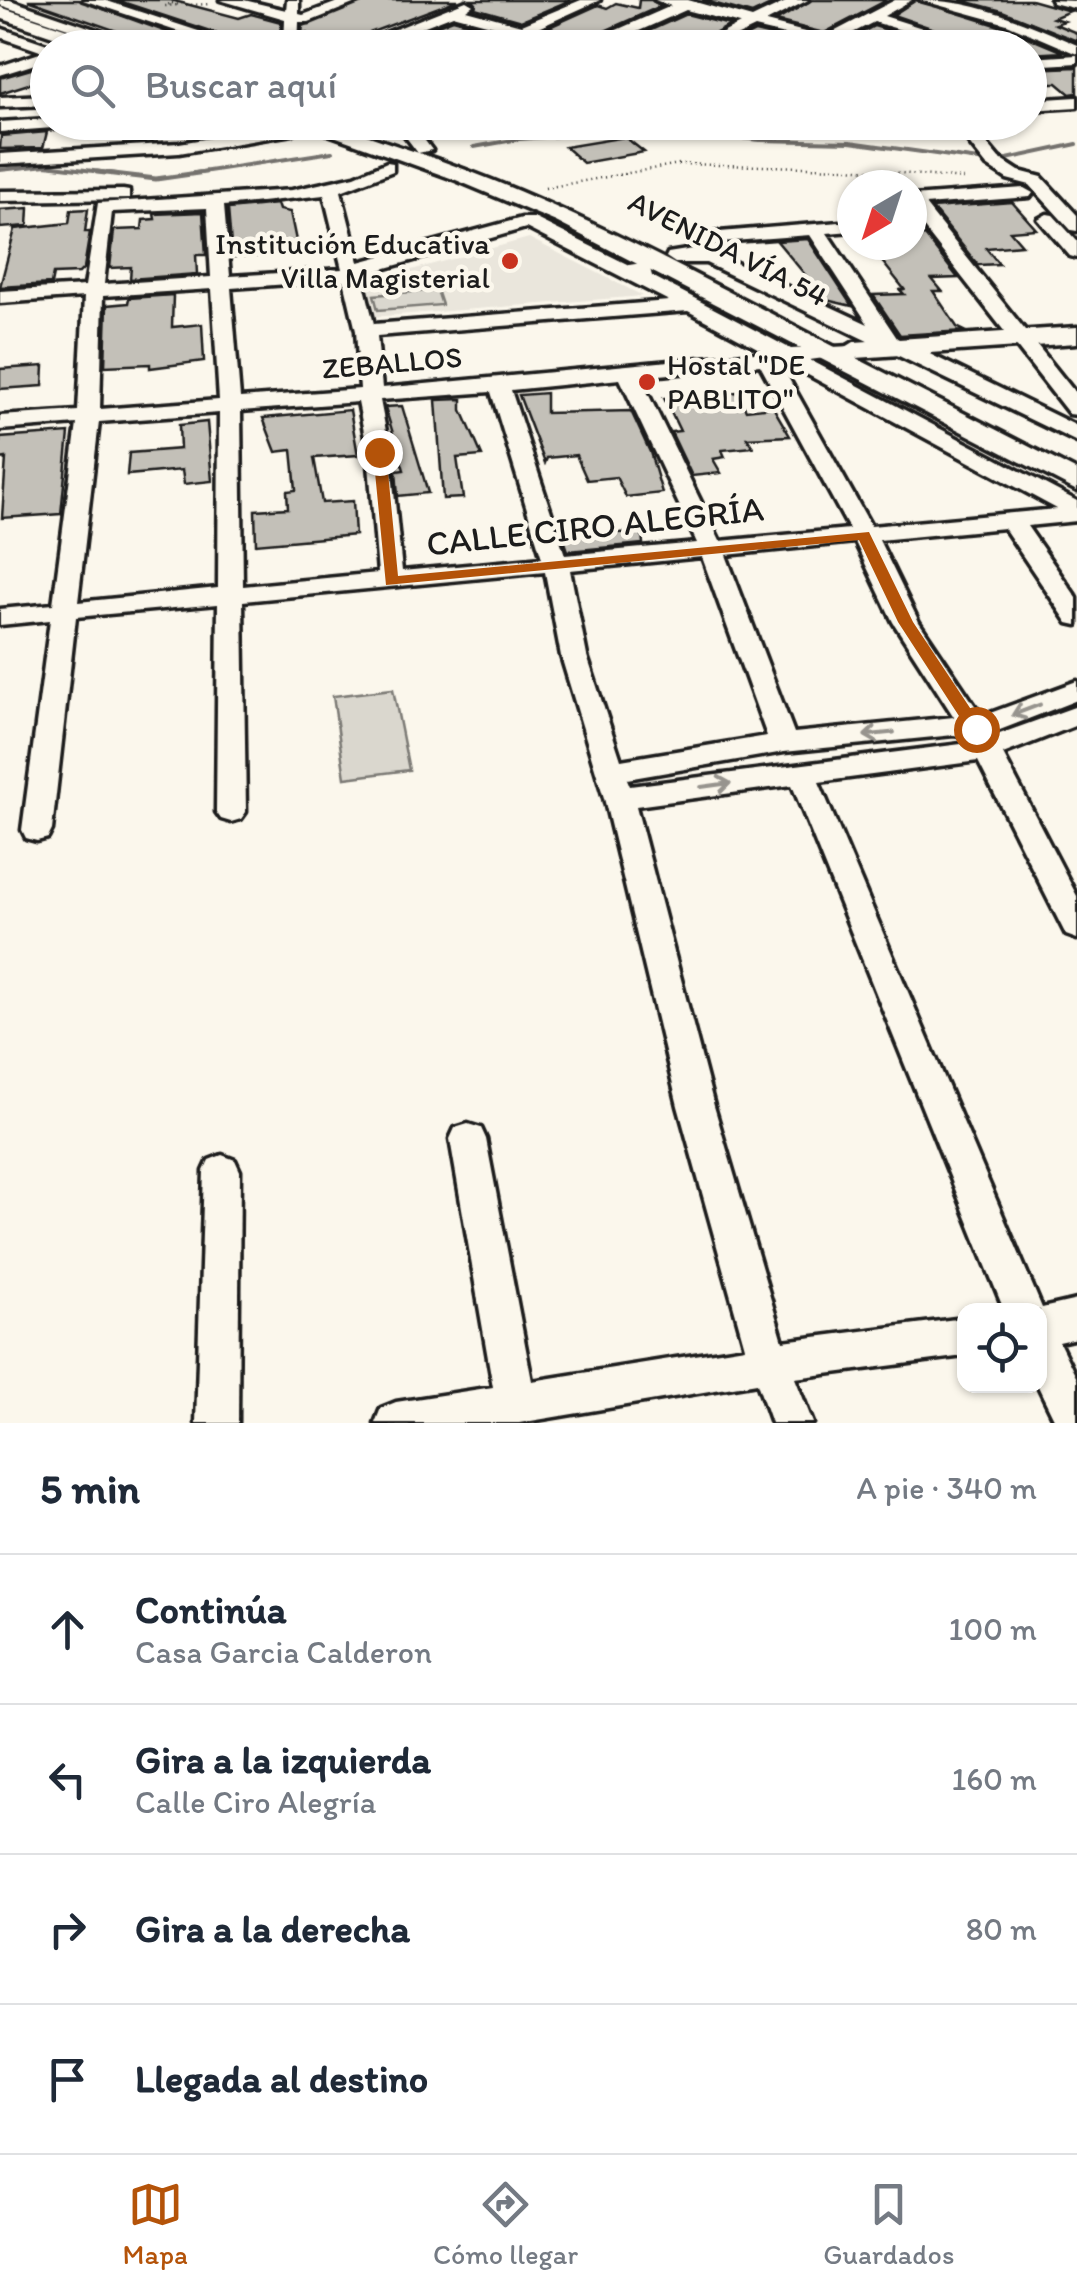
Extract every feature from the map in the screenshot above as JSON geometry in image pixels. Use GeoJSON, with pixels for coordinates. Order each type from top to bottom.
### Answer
{"type":"FeatureCollection","features":[{"type":"Feature","properties":{"kind":"main road"},"geometry":{"type":"LineString","coordinates":[[0,12],[70,30]]}},
{"type":"Feature","properties":{"kind":"main road"},"geometry":{"type":"LineString","coordinates":[[0,22],[30,32]]}},
{"type":"Feature","properties":{"kind":"main road","name":"AVENIDA VÍA 54"},"geometry":{"type":"LineString","coordinates":[[369,140],[536,190],[676,257],[1077,462]]}},
{"type":"Feature","properties":{"kind":"main road","name":"AVENIDA VÍA 54"},"geometry":{"type":"LineString","coordinates":[[383,140],[512,193],[648,270],[824,351],[1077,482]]}},
{"type":"Feature","properties":{"kind":"main road"},"geometry":{"type":"LineString","coordinates":[[854,350],[895,344],[1077,335]]}},
{"type":"Feature","properties":{"kind":"street"},"geometry":{"type":"LineString","coordinates":[[90,0],[186,30]]}},
{"type":"Feature","properties":{"kind":"street"},"geometry":{"type":"LineString","coordinates":[[292,0],[300,30]]}},
{"type":"Feature","properties":{"kind":"street"},"geometry":{"type":"LineString","coordinates":[[295,30],[305,0]]}},
{"type":"Feature","properties":{"kind":"street"},"geometry":{"type":"LineString","coordinates":[[223,1],[298,19],[356,0]]}},
{"type":"Feature","properties":{"kind":"street"},"geometry":{"type":"LineString","coordinates":[[522,29],[593,0]]}},
{"type":"Feature","properties":{"kind":"street"},"geometry":{"type":"LineString","coordinates":[[640,0],[686,5]]}},
{"type":"Feature","properties":{"kind":"street"},"geometry":{"type":"LineString","coordinates":[[662,0],[771,30]]}},
{"type":"Feature","properties":{"kind":"street"},"geometry":{"type":"LineString","coordinates":[[738,30],[801,0]]}},
{"type":"Feature","properties":{"kind":"street"},"geometry":{"type":"LineString","coordinates":[[849,30],[905,0]]}},
{"type":"Feature","properties":{"kind":"street"},"geometry":{"type":"LineString","coordinates":[[927,0],[1036,30]]}},
{"type":"Feature","properties":{"kind":"street"},"geometry":{"type":"LineString","coordinates":[[1058,0],[1077,5]]}},
{"type":"Feature","properties":{"kind":"street"},"geometry":{"type":"LineString","coordinates":[[0,1],[88,30]]}},
{"type":"Feature","properties":{"kind":"street"},"geometry":{"type":"LineString","coordinates":[[399,30],[462,4],[525,30]]}},
{"type":"Feature","properties":{"kind":"street"},"geometry":{"type":"LineString","coordinates":[[629,30],[686,5]]}},
{"type":"Feature","properties":{"kind":"street"},"geometry":{"type":"LineString","coordinates":[[872,17],[916,30]]}},
{"type":"Feature","properties":{"kind":"street"},"geometry":{"type":"LineString","coordinates":[[136,30],[152,23]]}},
{"type":"Feature","properties":{"kind":"street"},"geometry":{"type":"LineString","coordinates":[[0,32],[30,44]]}},
{"type":"Feature","properties":{"kind":"street"},"geometry":{"type":"LineString","coordinates":[[1047,35],[1077,50]]}},
{"type":"Feature","properties":{"kind":"street"},"geometry":{"type":"LineString","coordinates":[[0,70],[30,59]]}},
{"type":"Feature","properties":{"kind":"street"},"geometry":{"type":"LineString","coordinates":[[1047,61],[1077,59]]}},
{"type":"Feature","properties":{"kind":"street"},"geometry":{"type":"LineString","coordinates":[[0,102],[30,101]]}},
{"type":"Feature","properties":{"kind":"street"},"geometry":{"type":"LineString","coordinates":[[1047,104],[1077,102]]}},
{"type":"Feature","properties":{"kind":"street"},"geometry":{"type":"LineString","coordinates":[[0,127],[30,125]]}},
{"type":"Feature","properties":{"kind":"street"},"geometry":{"type":"LineString","coordinates":[[0,159],[165,150],[248,140]]}},
{"type":"Feature","properties":{"kind":"street"},"geometry":{"type":"LineString","coordinates":[[37,830],[89,416],[104,207],[332,190],[372,177],[418,154],[412,140]]}},
{"type":"Feature","properties":{"kind":"street"},"geometry":{"type":"LineString","coordinates":[[975,140],[1077,252]]}},
{"type":"Feature","properties":{"kind":"street"},"geometry":{"type":"LineString","coordinates":[[0,196],[170,192],[387,167]]}},
{"type":"Feature","properties":{"kind":"street"},"geometry":{"type":"LineString","coordinates":[[927,199],[1036,181],[1077,226]]}},
{"type":"Feature","properties":{"kind":"street"},"geometry":{"type":"LineString","coordinates":[[332,190],[365,326],[372,386],[368,396],[379,452],[391,582]]}},
{"type":"Feature","properties":{"kind":"street"},"geometry":{"type":"LineString","coordinates":[[215,199],[230,406],[231,812]]}},
{"type":"Feature","properties":{"kind":"street"},"geometry":{"type":"LineString","coordinates":[[0,297],[220,286],[350,274],[365,266],[528,222],[648,270]]}},
{"type":"Feature","properties":{"kind":"street"},"geometry":{"type":"LineString","coordinates":[[695,239],[837,227]]}},
{"type":"Feature","properties":{"kind":"street"},"geometry":{"type":"LineString","coordinates":[[814,228],[895,344]]}},
{"type":"Feature","properties":{"kind":"street"},"geometry":{"type":"LineString","coordinates":[[927,229],[1077,409]]}},
{"type":"Feature","properties":{"kind":"street"},"geometry":{"type":"LineString","coordinates":[[676,257],[712,259],[1077,435]]}},
{"type":"Feature","properties":{"kind":"street","name":"AVENIDA VÍA 54"},"geometry":{"type":"LineString","coordinates":[[648,270],[684,302],[778,359],[1077,512]]}},
{"type":"Feature","properties":{"kind":"street"},"geometry":{"type":"LineString","coordinates":[[0,306],[95,294]]}},
{"type":"Feature","properties":{"kind":"street"},"geometry":{"type":"LineString","coordinates":[[365,326],[684,302]]}},
{"type":"Feature","properties":{"kind":"street","name":"ZEBALLOS"},"geometry":{"type":"LineString","coordinates":[[0,423],[368,396],[854,350]]}},
{"type":"Feature","properties":{"kind":"street"},"geometry":{"type":"LineString","coordinates":[[778,359],[906,622],[981,739],[1077,926]]}},
{"type":"Feature","properties":{"kind":"street"},"geometry":{"type":"LineString","coordinates":[[627,371],[712,550],[792,758],[1020,1303]]}},
{"type":"Feature","properties":{"kind":"street"},"geometry":{"type":"LineString","coordinates":[[499,384],[556,564],[574,656],[614,785],[696,1106],[769,1362],[792,1423]]}},
{"type":"Feature","properties":{"kind":"street","name":"CALLE CIRO ALEGRÍA"},"geometry":{"type":"LineString","coordinates":[[0,617],[1012,522],[1077,512]]}},
{"type":"Feature","properties":{"kind":"street"},"geometry":{"type":"LineString","coordinates":[[1012,522],[1077,617]]}},
{"type":"Feature","properties":{"kind":"street"},"geometry":{"type":"LineString","coordinates":[[981,739],[1077,690]]}},
{"type":"Feature","properties":{"kind":"street"},"geometry":{"type":"LineString","coordinates":[[614,785],[792,758],[981,739],[1077,715]]}},
{"type":"Feature","properties":{"kind":"street"},"geometry":{"type":"LineString","coordinates":[[468,1139],[516,1404]]}},
{"type":"Feature","properties":{"kind":"street"},"geometry":{"type":"LineString","coordinates":[[217,1423],[222,1171]]}},
{"type":"Feature","properties":{"kind":"street"},"geometry":{"type":"LineString","coordinates":[[1047,1325],[1077,1319]]}},
{"type":"Feature","properties":{"kind":"street"},"geometry":{"type":"LineString","coordinates":[[396,1423],[769,1362],[957,1338]]}},
{"type":"Feature","properties":{"kind":"street"},"geometry":{"type":"LineString","coordinates":[[1047,1361],[1077,1423]]}},
{"type":"Feature","properties":{"kind":"path"},"geometry":{"type":"LineString","coordinates":[[172,0],[178,4],[223,1]]}},
{"type":"Feature","properties":{"kind":"path"},"geometry":{"type":"LineString","coordinates":[[536,190],[640,168],[680,164],[848,168],[1018,184]]}},
{"type":"Feature","properties":{"kind":"shaded area","name":"Institución Educativa Villa Magisterial"},"geometry":{"type":"Polygon","coordinates":[[[529,238],[643,296],[371,317],[360,284],[529,238]]]}},
{"type":"Feature","properties":{"kind":"shaded area"},"geometry":{"type":"Polygon","coordinates":[[[437,290],[442,305],[378,310],[374,295],[437,290]]]}},
{"type":"Feature","properties":{"kind":"shaded area"},"geometry":{"type":"Polygon","coordinates":[[[393,689],[409,770],[345,778],[333,696],[393,689]]]}},
{"type":"Feature","properties":{"kind":"building"},"geometry":{"type":"Polygon","coordinates":[[[28,0],[79,0],[162,30],[114,30],[28,0]]]}},
{"type":"Feature","properties":{"kind":"building"},"geometry":{"type":"Polygon","coordinates":[[[116,0],[171,0],[239,18],[251,14],[281,22],[281,30],[207,30],[116,0]]]}},
{"type":"Feature","properties":{"kind":"building"},"geometry":{"type":"Polygon","coordinates":[[[367,0],[458,0],[378,30],[302,30],[303,26],[367,0]]]}},
{"type":"Feature","properties":{"kind":"building"},"geometry":{"type":"Polygon","coordinates":[[[472,0],[571,0],[521,21],[475,8],[472,0]]]}},
{"type":"Feature","properties":{"kind":"building"},"geometry":{"type":"Polygon","coordinates":[[[639,0],[651,0],[661,6],[607,30],[547,28],[598,5],[607,8],[616,3],[638,8],[639,0]]]}},
{"type":"Feature","properties":{"kind":"building"},"geometry":{"type":"Polygon","coordinates":[[[702,0],[781,0],[752,14],[702,0]]]}},
{"type":"Feature","properties":{"kind":"building"},"geometry":{"type":"Polygon","coordinates":[[[812,0],[887,0],[830,30],[776,21],[812,0]]]}},
{"type":"Feature","properties":{"kind":"building"},"geometry":{"type":"Polygon","coordinates":[[[916,0],[1011,30],[937,30],[893,15],[916,0]]]}},
{"type":"Feature","properties":{"kind":"building"},"geometry":{"type":"Polygon","coordinates":[[[960,0],[1031,0],[1070,11],[1053,18],[1064,21],[1055,24],[1077,33],[1077,41],[1002,11],[960,0]]]}},
{"type":"Feature","properties":{"kind":"building"},"geometry":{"type":"Polygon","coordinates":[[[686,14],[730,25],[721,30],[651,30],[686,14]]]}},
{"type":"Feature","properties":{"kind":"building"},"geometry":{"type":"Polygon","coordinates":[[[453,19],[494,30],[425,30],[453,19]]]}},
{"type":"Feature","properties":{"kind":"building"},"geometry":{"type":"Polygon","coordinates":[[[1077,67],[1077,93],[1070,94],[1057,83],[1047,83],[1047,68],[1077,67]]]}},
{"type":"Feature","properties":{"kind":"building"},"geometry":{"type":"Polygon","coordinates":[[[30,69],[30,84],[0,93],[0,78],[30,69]]]}},
{"type":"Feature","properties":{"kind":"building"},"geometry":{"type":"Polygon","coordinates":[[[30,133],[30,140],[45,140],[43,148],[0,149],[1,136],[30,133]]]}},
{"type":"Feature","properties":{"kind":"building"},"geometry":{"type":"Polygon","coordinates":[[[629,140],[644,152],[583,163],[565,147],[629,140]]]}},
{"type":"Feature","properties":{"kind":"building"},"geometry":{"type":"Polygon","coordinates":[[[1012,202],[1036,229],[1010,231],[1022,245],[986,248],[999,264],[978,265],[932,208],[1012,202]]]}},
{"type":"Feature","properties":{"kind":"building"},"geometry":{"type":"Polygon","coordinates":[[[277,204],[279,210],[290,212],[299,255],[232,257],[228,209],[277,204]]]}},
{"type":"Feature","properties":{"kind":"building"},"geometry":{"type":"Polygon","coordinates":[[[29,208],[28,226],[0,228],[0,210],[29,208]]]}},
{"type":"Feature","properties":{"kind":"building"},"geometry":{"type":"Polygon","coordinates":[[[88,209],[85,232],[90,232],[84,268],[79,273],[53,274],[51,284],[0,287],[15,229],[69,223],[71,210],[88,209]]]}},
{"type":"Feature","properties":{"kind":"building"},"geometry":{"type":"Polygon","coordinates":[[[203,212],[206,255],[196,255],[197,274],[130,279],[131,267],[110,268],[114,230],[142,229],[143,220],[155,219],[154,214],[203,212]]]}},
{"type":"Feature","properties":{"kind":"building"},"geometry":{"type":"Polygon","coordinates":[[[808,239],[852,306],[826,300],[777,241],[808,239]]]}},
{"type":"Feature","properties":{"kind":"building"},"geometry":{"type":"Polygon","coordinates":[[[927,239],[958,278],[932,279],[942,291],[933,291],[957,327],[965,331],[900,335],[873,295],[904,294],[900,290],[904,289],[881,260],[927,260],[927,239]]]}},
{"type":"Feature","properties":{"kind":"building"},"geometry":{"type":"Polygon","coordinates":[[[173,295],[172,327],[202,324],[204,361],[150,368],[150,364],[105,366],[107,305],[128,303],[129,298],[173,295]]]}},
{"type":"Feature","properties":{"kind":"building"},"geometry":{"type":"Polygon","coordinates":[[[44,366],[43,386],[0,389],[0,369],[44,366]]]}},
{"type":"Feature","properties":{"kind":"building"},"geometry":{"type":"Polygon","coordinates":[[[737,392],[746,410],[773,407],[790,436],[747,438],[753,447],[722,450],[725,457],[713,459],[721,473],[692,476],[671,432],[680,431],[664,398],[737,392]]]}},
{"type":"Feature","properties":{"kind":"building"},"geometry":{"type":"Polygon","coordinates":[[[546,393],[546,413],[631,411],[650,452],[662,493],[626,497],[616,477],[587,480],[576,455],[547,458],[545,463],[519,395],[546,393]]]}},
{"type":"Feature","properties":{"kind":"building"},"geometry":{"type":"Polygon","coordinates":[[[462,399],[462,410],[482,456],[457,458],[463,498],[443,499],[436,400],[462,399]]]}},
{"type":"Feature","properties":{"kind":"building"},"geometry":{"type":"Polygon","coordinates":[[[402,406],[428,493],[398,496],[396,471],[404,470],[385,407],[402,406]]]}},
{"type":"Feature","properties":{"kind":"building"},"geometry":{"type":"Polygon","coordinates":[[[350,410],[358,455],[314,458],[322,503],[353,501],[355,535],[256,544],[255,510],[288,508],[287,491],[296,490],[292,450],[276,452],[263,418],[350,410]]]}},
{"type":"Feature","properties":{"kind":"building"},"geometry":{"type":"Polygon","coordinates":[[[207,422],[212,481],[184,484],[182,470],[127,475],[129,453],[180,449],[179,425],[207,422]]]}},
{"type":"Feature","properties":{"kind":"building"},"geometry":{"type":"Polygon","coordinates":[[[69,433],[61,514],[2,518],[6,458],[0,459],[0,438],[69,433]]]}},
{"type":"Feature","properties":{"kind":"building"},"geometry":{"type":"Polygon","coordinates":[[[584,518],[591,534],[642,532],[643,544],[568,551],[558,521],[584,518]]]}},
{"type":"Feature","properties":{"kind":"waterway"},"geometry":{"type":"LineString","coordinates":[[474,147],[513,140]]}},
{"type":"Feature","properties":{"kind":"waterway"},"geometry":{"type":"LineString","coordinates":[[760,140],[850,142],[993,162],[1077,144]]}},
{"type":"Feature","properties":{"kind":"waterway"},"geometry":{"type":"LineString","coordinates":[[189,174],[332,152]]}},
{"type":"Feature","properties":{"kind":"waterway"},"geometry":{"type":"LineString","coordinates":[[0,170],[46,165],[117,174]]}},
{"type":"Feature","properties":{"kind":"waterway"},"geometry":{"type":"LineString","coordinates":[[97,172],[156,179],[205,172]]}},
{"type":"Feature","properties":{"kind":"place","name":"Institución Educativa Villa Magisterial"},"geometry":{"type":"Point","coordinates":[510,261]}},
{"type":"Feature","properties":{"kind":"place","name":"Hostal \"DE PABLITO\""},"geometry":{"type":"Point","coordinates":[647,382]}},
{"type":"Feature","properties":{"kind":"route"},"geometry":{"type":"LineString","coordinates":[[379,452],[391,582],[864,536],[906,622],[976,729]]}}]}
